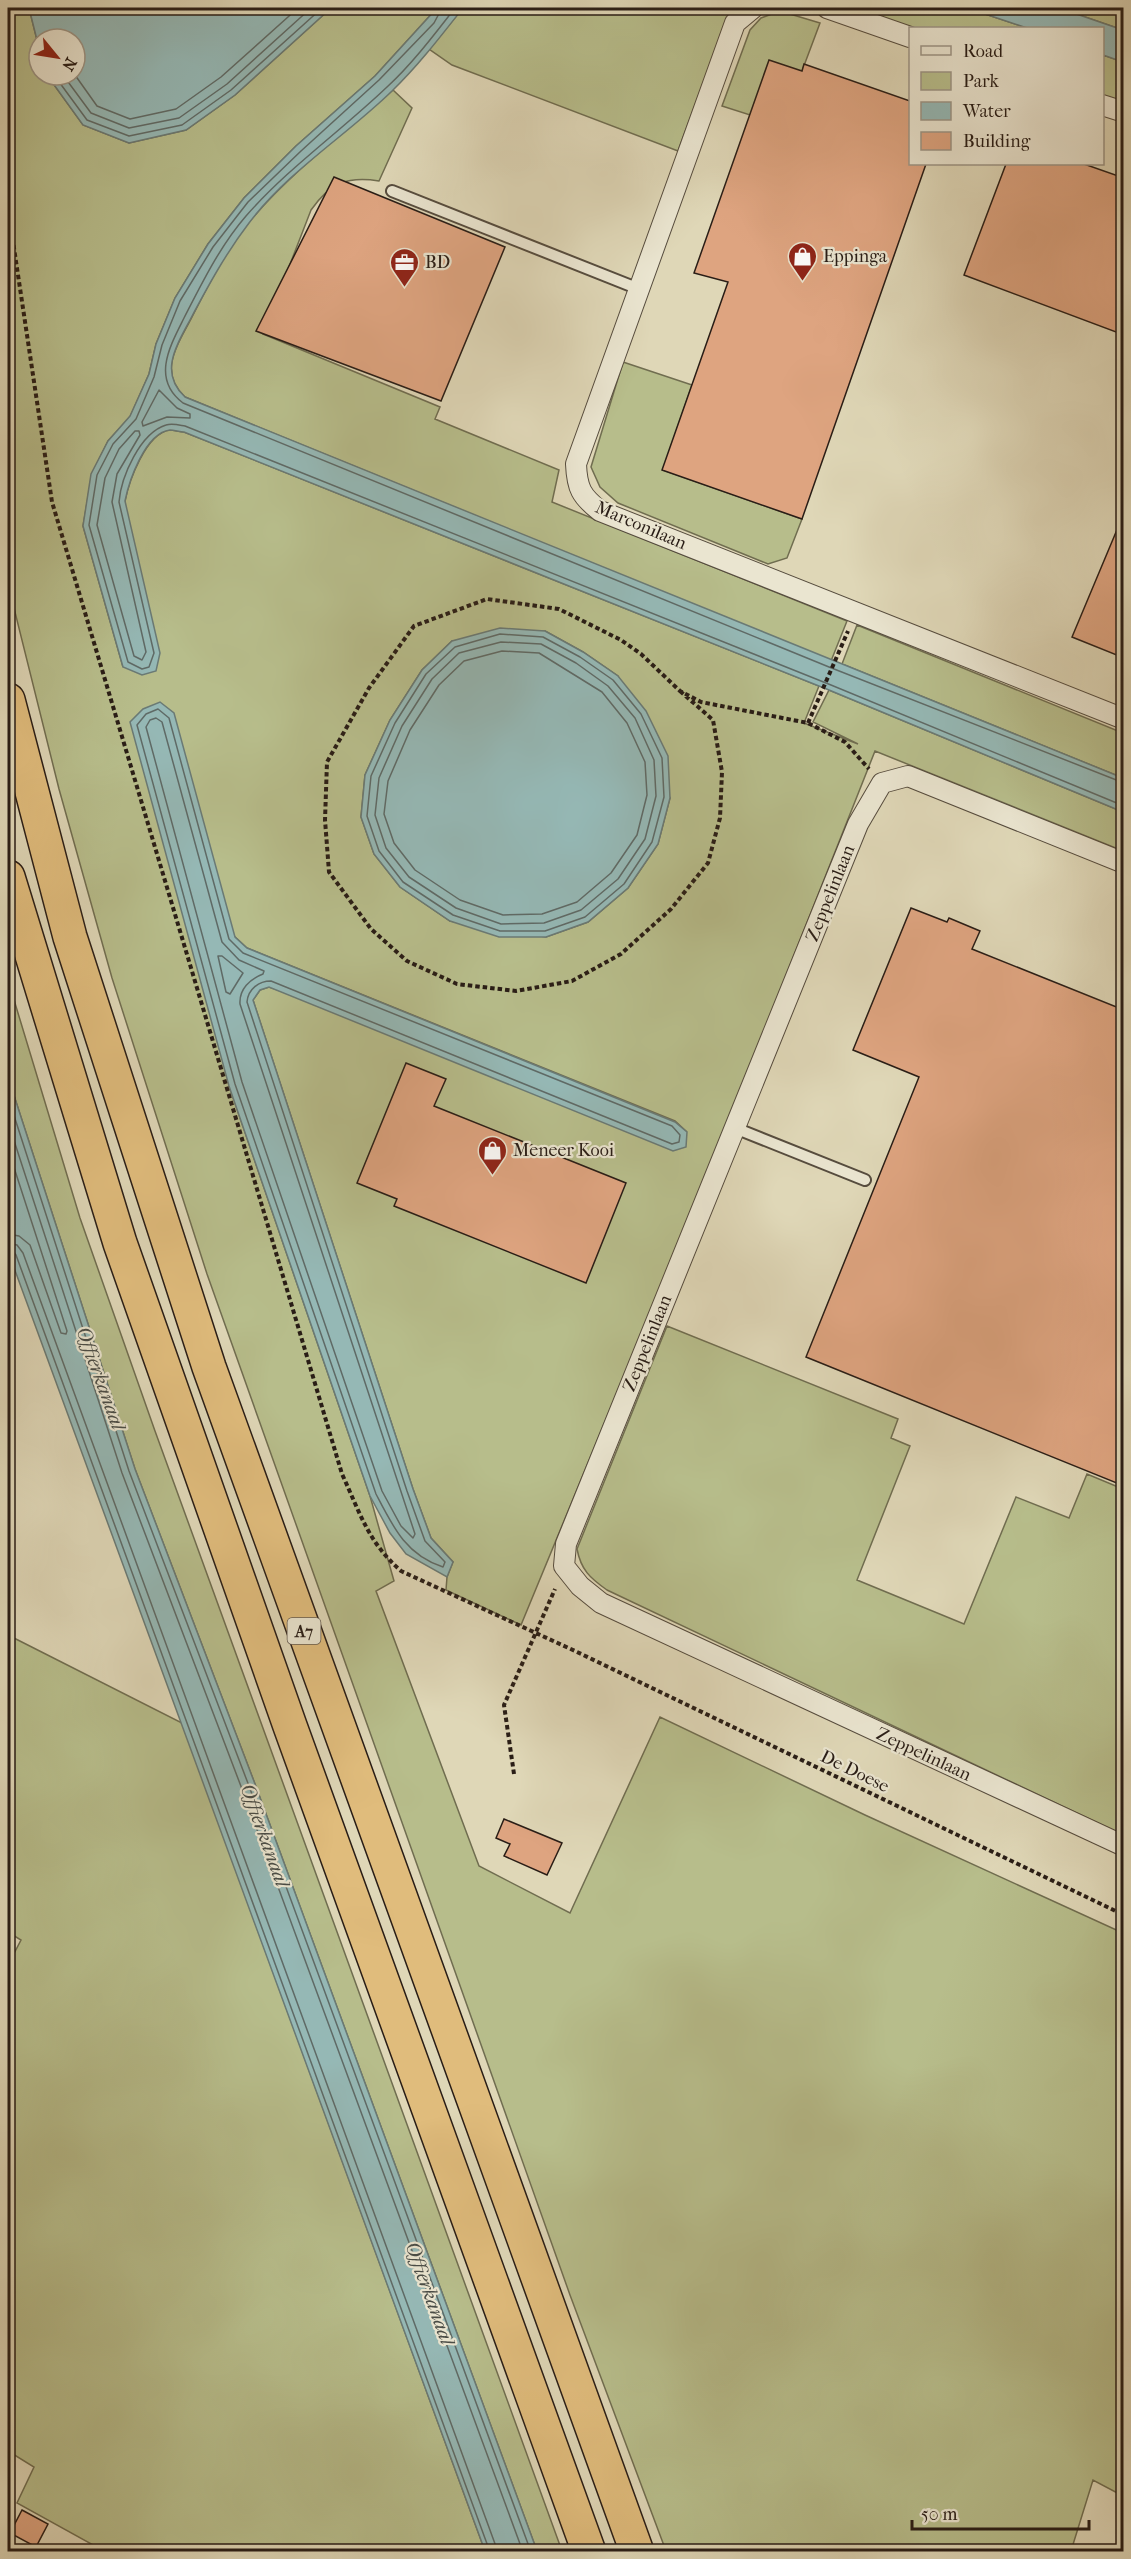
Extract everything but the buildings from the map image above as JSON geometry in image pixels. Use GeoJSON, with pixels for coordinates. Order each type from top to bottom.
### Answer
{"type":"FeatureCollection","features":[{"type":"Feature","properties":{"kind":"highway","name":"A7"},"geometry":{"type":"LineString","coordinates":[[8,700],[70,937],[209,1367],[637,2552]]}},
{"type":"Feature","properties":{"kind":"highway","name":"A7"},"geometry":{"type":"LineString","coordinates":[[8,877],[120,1243],[290,1726],[589,2552]]}},
{"type":"Feature","properties":{"kind":"street","name":"Marconilaan"},"geometry":{"type":"LineString","coordinates":[[753,8],[735,23],[576,464],[577,481],[584,498],[600,511],[857,611],[1124,719]]}},
{"type":"Feature","properties":{"kind":"street"},"geometry":{"type":"LineString","coordinates":[[827,8],[909,37]]}},
{"type":"Feature","properties":{"kind":"street"},"geometry":{"type":"LineString","coordinates":[[1104,106],[1124,112]]}},
{"type":"Feature","properties":{"kind":"street"},"geometry":{"type":"LineString","coordinates":[[882,783],[908,776],[1124,863]]}},
{"type":"Feature","properties":{"kind":"street","name":"Zeppelinlaan"},"geometry":{"type":"LineString","coordinates":[[882,783],[858,824],[566,1544],[564,1566],[580,1586],[601,1603],[1124,1846]]}},
{"type":"Feature","properties":{"kind":"lane"},"geometry":{"type":"LineString","coordinates":[[392,191],[639,289]]}},
{"type":"Feature","properties":{"kind":"lane"},"geometry":{"type":"LineString","coordinates":[[735,1128],[865,1180]]}},
{"type":"Feature","properties":{"kind":"path","name":"De Doese"},"geometry":{"type":"LineString","coordinates":[[8,208],[52,502],[342,1474],[367,1531],[382,1554],[401,1571],[575,1651],[1124,1915]]}},
{"type":"Feature","properties":{"kind":"path"},"geometry":{"type":"LineString","coordinates":[[680,691],[714,720],[721,761],[720,818],[708,863],[671,909],[621,954],[572,981],[516,991],[457,984],[407,961],[371,929],[329,873],[325,820],[327,762],[369,688],[414,626],[487,599],[559,609],[621,640],[641,654],[680,691],[701,702],[808,723],[845,742],[882,783]]}},
{"type":"Feature","properties":{"kind":"path"},"geometry":{"type":"LineString","coordinates":[[808,723],[857,611]]}},
{"type":"Feature","properties":{"kind":"path"},"geometry":{"type":"LineString","coordinates":[[514,1774],[504,1705],[564,1566]]}},
{"type":"Feature","properties":{"kind":"green space"},"geometry":{"type":"Polygon","coordinates":[[[8,8],[29,8],[34,27],[27,27],[27,87],[56,87],[83,125],[129,143],[186,130],[235,95],[331,8],[437,8],[375,76],[296,146],[244,198],[208,244],[175,298],[156,344],[149,374],[130,417],[108,441],[92,474],[83,526],[123,667],[125,501],[130,482],[146,449],[161,433],[173,430],[184,432],[819,686],[804,723],[858,744],[813,722],[829,690],[1123,812],[1123,851],[875,751],[709,1170],[521,1625],[446,1590],[447,1577],[453,1562],[431,1538],[413,1489],[253,1000],[260,990],[269,987],[687,1132],[675,1121],[247,948],[235,937],[229,1086],[370,1496],[394,1581],[376,1591],[479,1866],[570,1913],[660,1717],[865,1815],[1123,1933],[1123,2496],[1093,2480],[1071,2551],[666,2551],[570,2295],[207,1274],[112,978],[59,789],[8,584],[8,8]],[[545,631],[452,641],[422,670],[390,720],[365,775],[361,817],[374,854],[400,887],[450,921],[546,937],[588,922],[628,888],[658,844],[670,798],[618,676],[583,652],[545,631]]]}},
{"type":"Feature","properties":{"kind":"green space"},"geometry":{"type":"Polygon","coordinates":[[[463,8],[731,8],[678,151],[452,65],[429,49],[463,8]]]}},
{"type":"Feature","properties":{"kind":"green space"},"geometry":{"type":"Polygon","coordinates":[[[840,8],[967,8],[1024,27],[909,27],[840,8]]]}},
{"type":"Feature","properties":{"kind":"green space"},"geometry":{"type":"Polygon","coordinates":[[[1059,8],[1123,8],[1123,30],[1059,8]]]}},
{"type":"Feature","properties":{"kind":"green space"},"geometry":{"type":"Polygon","coordinates":[[[780,11],[820,23],[802,71],[750,115],[722,106],[750,30],[761,18],[780,11]]]}},
{"type":"Feature","properties":{"kind":"green space"},"geometry":{"type":"Polygon","coordinates":[[[1104,55],[1123,62],[1123,106],[1104,99],[1104,55]]]}},
{"type":"Feature","properties":{"kind":"green space"},"geometry":{"type":"Polygon","coordinates":[[[393,90],[412,108],[379,181],[358,180],[340,184],[325,193],[311,210],[263,334],[440,407],[435,419],[559,470],[552,502],[847,621],[831,661],[185,397],[177,388],[171,368],[180,339],[225,256],[241,232],[266,203],[301,169],[393,90]]]}},
{"type":"Feature","properties":{"kind":"green space"},"geometry":{"type":"Polygon","coordinates":[[[623,362],[692,385],[663,470],[802,519],[787,558],[768,564],[618,503],[600,487],[591,467],[623,362]]]}},
{"type":"Feature","properties":{"kind":"green space"},"geometry":{"type":"Polygon","coordinates":[[[857,625],[1123,733],[1123,778],[842,664],[857,625]]]}},
{"type":"Feature","properties":{"kind":"green space"},"geometry":{"type":"Polygon","coordinates":[[[8,980],[80,1218],[155,1431],[562,2551],[537,2551],[255,1784],[135,1469],[8,1077],[8,980]]]}},
{"type":"Feature","properties":{"kind":"green space"},"geometry":{"type":"Polygon","coordinates":[[[667,1326],[898,1419],[891,1438],[910,1446],[857,1580],[964,1624],[1016,1497],[1069,1518],[1087,1474],[1123,1489],[1123,1835],[607,1590],[587,1573],[577,1549],[667,1326]]]}},
{"type":"Feature","properties":{"kind":"green space"},"geometry":{"type":"Polygon","coordinates":[[[8,1635],[182,1723],[485,2551],[104,2551],[17,2503],[34,2467],[8,2451],[8,1965],[21,1940],[8,1932],[8,1635]]]}},
{"type":"Feature","properties":{"kind":"water"},"geometry":{"type":"Polygon","coordinates":[[[29,8],[331,8],[235,95],[186,130],[129,143],[83,125],[56,87],[87,87],[87,27],[34,27],[29,8]]]}},
{"type":"Feature","properties":{"kind":"water"},"geometry":{"type":"Polygon","coordinates":[[[437,8],[463,8],[402,81],[299,170],[264,204],[233,246],[175,349],[171,369],[177,388],[185,397],[1123,778],[1123,812],[829,690],[184,432],[173,430],[161,433],[146,449],[134,471],[125,501],[160,653],[156,671],[142,675],[123,667],[83,526],[91,474],[108,441],[130,416],[149,374],[156,344],[175,298],[208,244],[244,198],[296,146],[375,76],[437,8]]]}},
{"type":"Feature","properties":{"kind":"water"},"geometry":{"type":"Polygon","coordinates":[[[967,8],[1059,8],[1123,30],[1123,62],[1104,55],[1104,27],[1024,27],[967,8]]]}},
{"type":"Feature","properties":{"kind":"water"},"geometry":{"type":"Polygon","coordinates":[[[500,628],[545,631],[583,652],[618,676],[646,711],[668,756],[670,798],[658,844],[628,888],[588,922],[546,937],[499,937],[450,921],[400,887],[374,854],[361,817],[365,775],[390,720],[422,670],[452,641],[500,628]]]}},
{"type":"Feature","properties":{"kind":"water"},"geometry":{"type":"Polygon","coordinates":[[[160,702],[174,713],[235,937],[247,948],[675,1122],[687,1132],[686,1147],[673,1151],[269,987],[260,990],[253,1000],[413,1489],[431,1538],[453,1562],[447,1577],[406,1554],[390,1533],[370,1496],[229,1086],[130,722],[143,709],[160,702]]]}},
{"type":"Feature","properties":{"kind":"water","name":"Offierkanaal"},"geometry":{"type":"Polygon","coordinates":[[[8,1077],[135,1469],[255,1784],[537,2551],[485,2551],[13,1265],[8,1248],[8,1077]]]}},
{"type":"Feature","properties":{"kind":"place","name":"Eppinga"},"geometry":{"type":"Point","coordinates":[802,282]}},
{"type":"Feature","properties":{"kind":"place","name":"BD"},"geometry":{"type":"Point","coordinates":[404,288]}},
{"type":"Feature","properties":{"kind":"place","name":"Meneer Kooi"},"geometry":{"type":"Point","coordinates":[492,1176]}}]}
